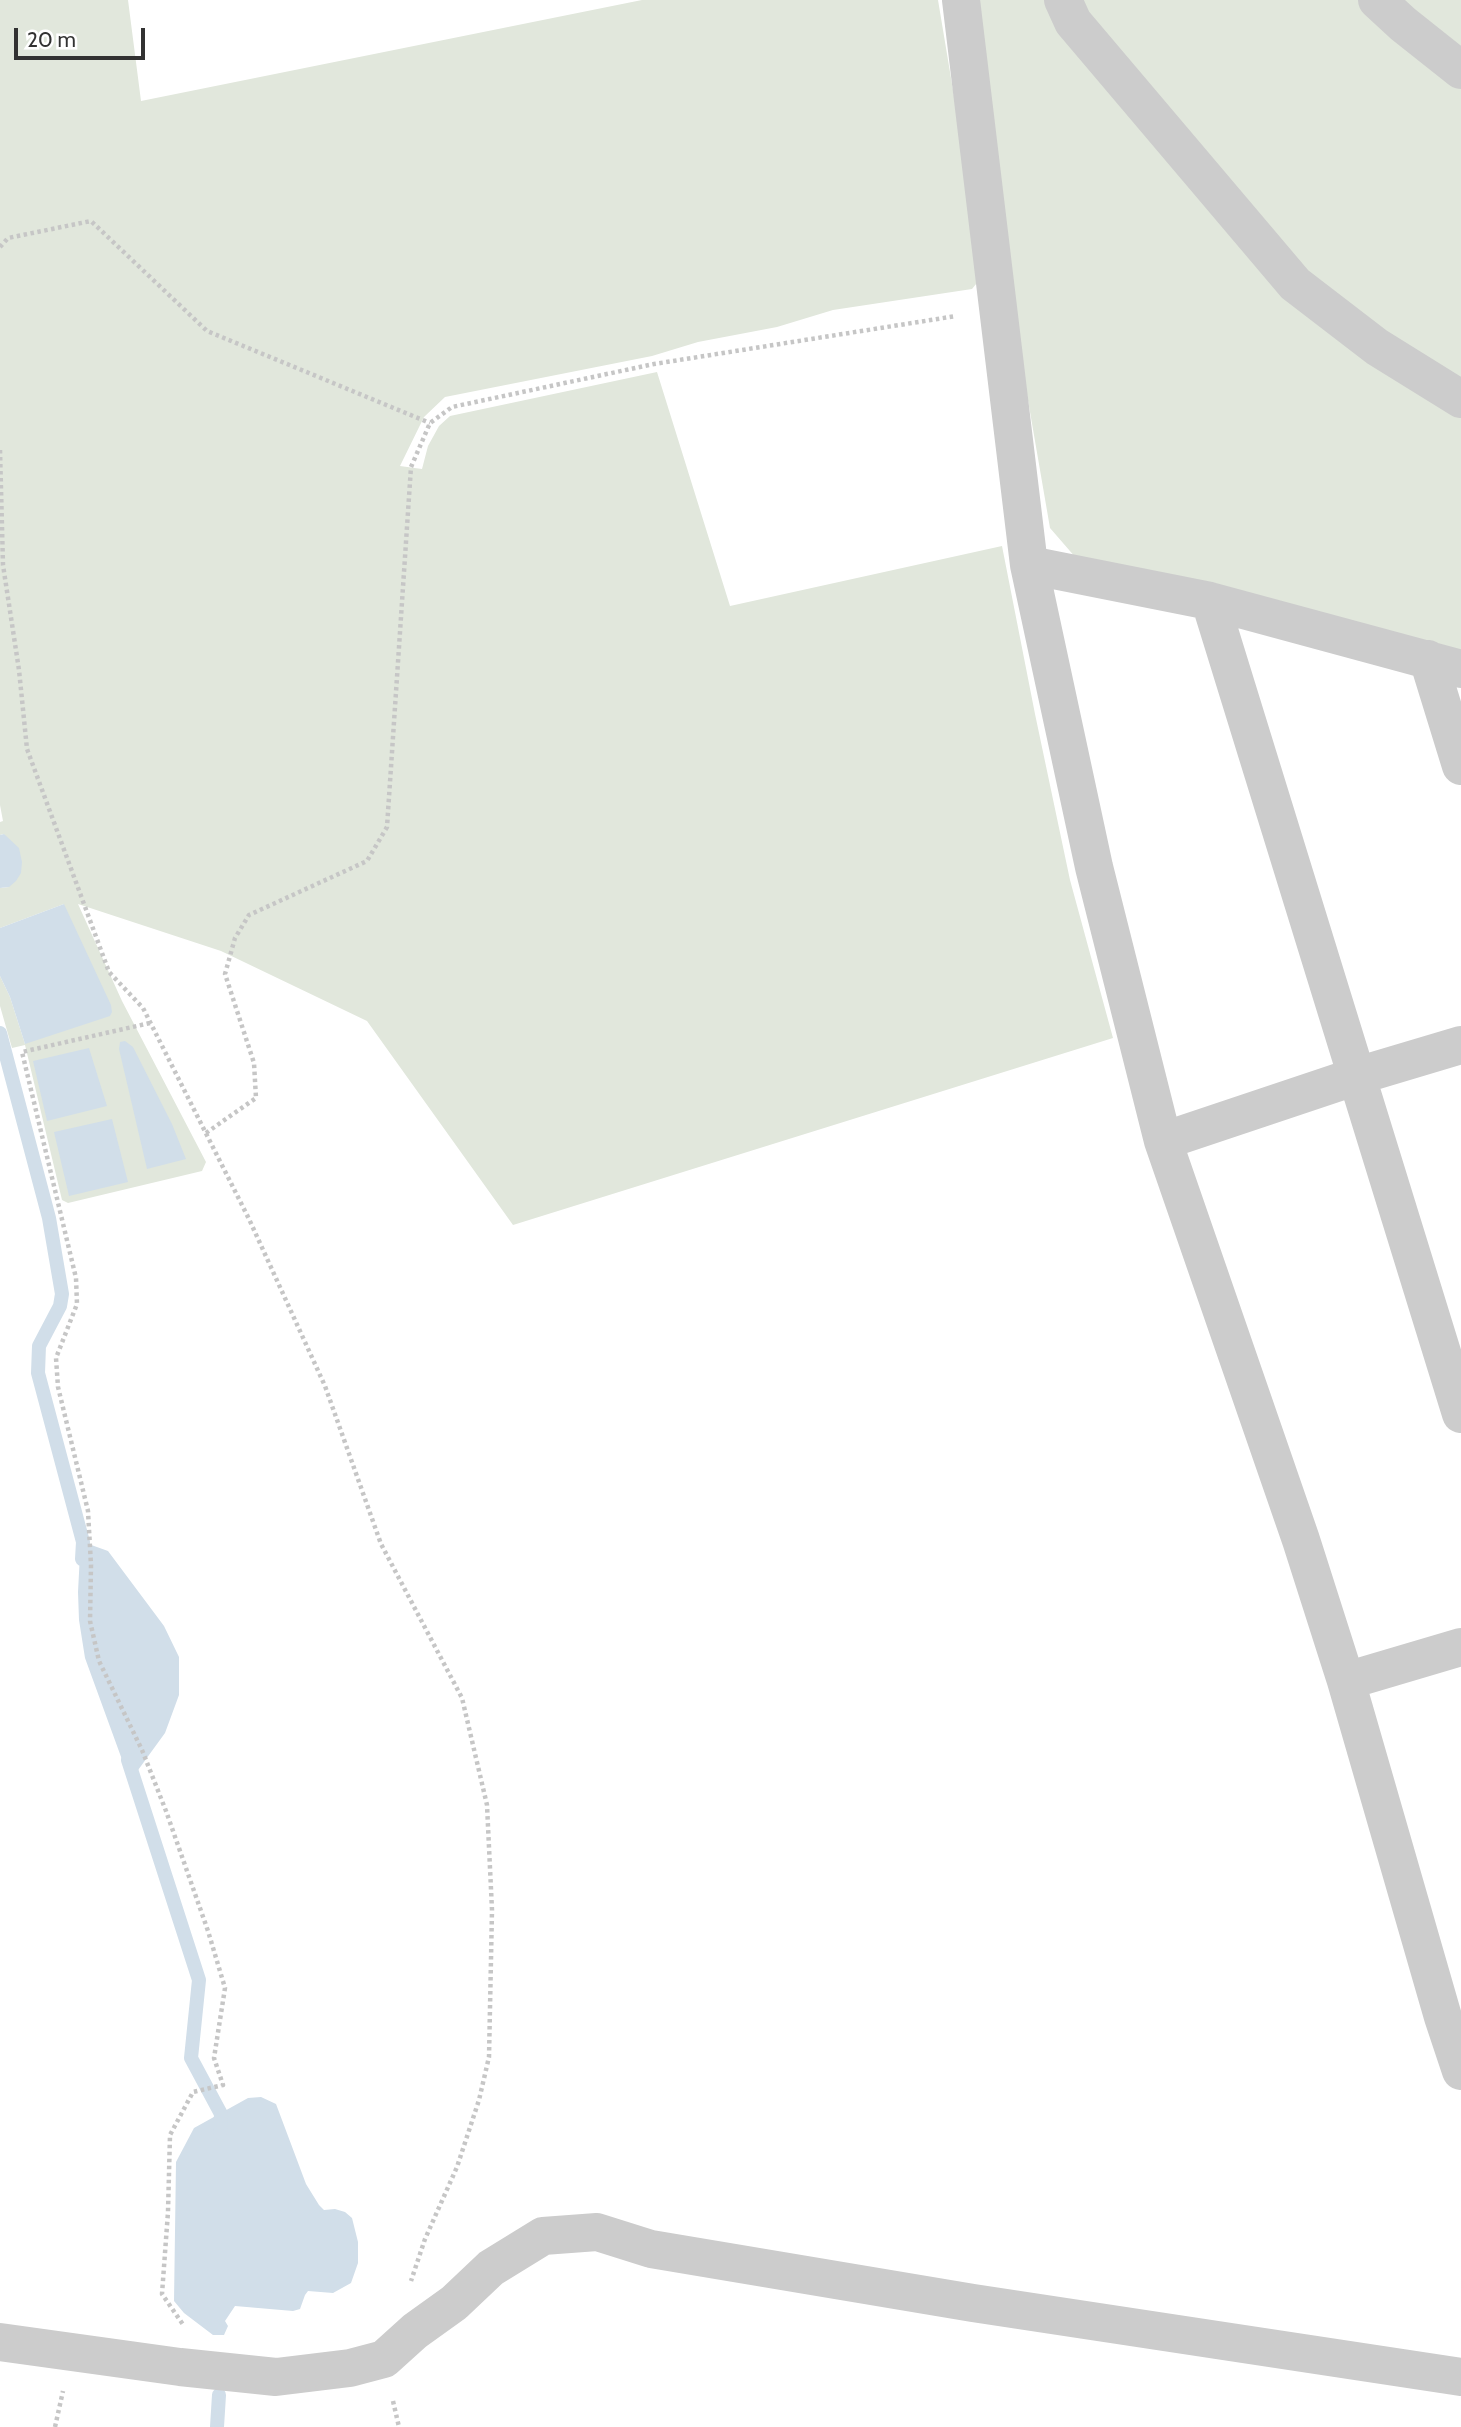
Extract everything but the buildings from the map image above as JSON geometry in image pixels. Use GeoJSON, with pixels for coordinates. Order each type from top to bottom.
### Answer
{"type":"FeatureCollection","features":[{"type":"Feature","properties":{"kind":"street"},"geometry":{"type":"LineString","coordinates":[[961,0],[1029,565],[1094,867],[1163,1141],[1301,1540],[1346,1681],[1461,2071]]}},
{"type":"Feature","properties":{"kind":"street"},"geometry":{"type":"LineString","coordinates":[[1063,0],[1073,22],[1295,284],[1377,347],[1461,399]]}},
{"type":"Feature","properties":{"kind":"street"},"geometry":{"type":"LineString","coordinates":[[1377,0],[1461,71]]}},
{"type":"Feature","properties":{"kind":"street"},"geometry":{"type":"LineString","coordinates":[[1029,565],[1210,601],[1444,664],[1461,766]]}},
{"type":"Feature","properties":{"kind":"street"},"geometry":{"type":"LineString","coordinates":[[1210,601],[1461,1414]]}},
{"type":"Feature","properties":{"kind":"street"},"geometry":{"type":"LineString","coordinates":[[1163,1141],[1357,1076],[1461,1045]]}},
{"type":"Feature","properties":{"kind":"street"},"geometry":{"type":"LineString","coordinates":[[1346,1681],[1461,1647]]}},
{"type":"Feature","properties":{"kind":"street"},"geometry":{"type":"LineString","coordinates":[[0,2342],[180,2367],[276,2377],[350,2368],[384,2359],[415,2331],[454,2303],[491,2268],[543,2236],[597,2232],[651,2249],[973,2304],[1461,2377]]}},
{"type":"Feature","properties":{"kind":"path"},"geometry":{"type":"LineString","coordinates":[[0,247],[8,238],[91,221],[208,331],[430,423]]}},
{"type":"Feature","properties":{"kind":"path"},"geometry":{"type":"LineString","coordinates":[[206,1133],[256,1098],[254,1063],[225,974],[234,938],[249,915],[367,861],[387,827],[411,467],[430,423],[452,407],[654,363],[999,309]]}},
{"type":"Feature","properties":{"kind":"path"},"geometry":{"type":"LineString","coordinates":[[0,450],[3,565],[19,670],[27,749],[109,972],[143,1008],[249,1219],[325,1386],[381,1544],[462,1698],[487,1805],[492,1910],[489,2057],[479,2100],[457,2167],[425,2239],[411,2282],[415,2331]]}},
{"type":"Feature","properties":{"kind":"path"},"geometry":{"type":"LineString","coordinates":[[150,1023],[22,1052],[76,1278],[77,1304],[56,1358],[58,1387],[88,1511],[90,1621],[99,1661],[149,1769],[200,1907],[225,1988],[214,2058],[223,2084],[193,2092],[170,2135],[162,2294],[188,2331],[180,2367]]}},
{"type":"Feature","properties":{"kind":"shaded area"},"geometry":{"type":"Polygon","coordinates":[[[0,0],[128,0],[141,101],[642,0],[938,0],[983,270],[981,278],[972,289],[833,310],[777,327],[698,342],[652,356],[445,397],[424,417],[400,466],[422,469],[428,446],[439,426],[450,416],[657,372],[730,606],[1002,546],[1070,880],[1113,1038],[513,1225],[367,1021],[221,951],[78,904],[122,1001],[206,1162],[202,1171],[68,1203],[62,1200],[25,1045],[12,1048],[0,1006],[0,976],[10,997],[25,1044],[64,904],[0,928],[0,888],[9,887],[4,834],[0,835],[0,822],[3,821],[0,805],[0,0]]]}},
{"type":"Feature","properties":{"kind":"shaded area"},"geometry":{"type":"Polygon","coordinates":[[[959,0],[1461,0],[1461,658],[1076,558],[1050,528],[959,0]]]}},
{"type":"Feature","properties":{"kind":"shaded area"},"geometry":{"type":"Polygon","coordinates":[[[4,834],[19,848],[22,862],[21,873],[16,881],[9,887],[0,888],[0,835],[4,834]]]}},
{"type":"Feature","properties":{"kind":"shaded area"},"geometry":{"type":"Polygon","coordinates":[[[64,904],[112,1012],[110,1016],[25,1044],[10,997],[0,976],[0,928],[64,904]]]}},
{"type":"Feature","properties":{"kind":"shaded area"},"geometry":{"type":"Polygon","coordinates":[[[125,1041],[133,1047],[172,1124],[186,1159],[147,1169],[119,1049],[120,1042],[125,1041]]]}},
{"type":"Feature","properties":{"kind":"shaded area"},"geometry":{"type":"Polygon","coordinates":[[[89,1048],[107,1106],[47,1121],[33,1061],[89,1048]]]}},
{"type":"Feature","properties":{"kind":"shaded area"},"geometry":{"type":"Polygon","coordinates":[[[112,1119],[128,1182],[69,1196],[54,1132],[112,1119]]]}},
{"type":"Feature","properties":{"kind":"shaded area"},"geometry":{"type":"Polygon","coordinates":[[[83,1542],[108,1551],[164,1626],[179,1657],[179,1695],[165,1733],[133,1777],[128,1776],[85,1658],[78,1592],[83,1542]]]}},
{"type":"Feature","properties":{"kind":"shaded area"},"geometry":{"type":"Polygon","coordinates":[[[261,2097],[276,2104],[306,2184],[319,2205],[324,2210],[345,2212],[352,2218],[358,2242],[358,2263],[351,2283],[333,2293],[308,2291],[300,2309],[293,2311],[235,2306],[225,2321],[228,2326],[224,2335],[213,2335],[184,2313],[174,2301],[176,2162],[194,2128],[248,2098],[261,2097]]]}},
{"type":"Feature","properties":{"kind":"waterway"},"geometry":{"type":"LineString","coordinates":[[0,1033],[49,1218],[62,1294],[60,1306],[39,1346],[38,1373],[83,1542],[82,1559]]}},
{"type":"Feature","properties":{"kind":"waterway"},"geometry":{"type":"LineString","coordinates":[[128,1760],[199,1980],[191,2058],[221,2114],[220,2133]]}},
{"type":"Feature","properties":{"kind":"waterway"},"geometry":{"type":"LineString","coordinates":[[217,2427],[219,2395]]}}]}
